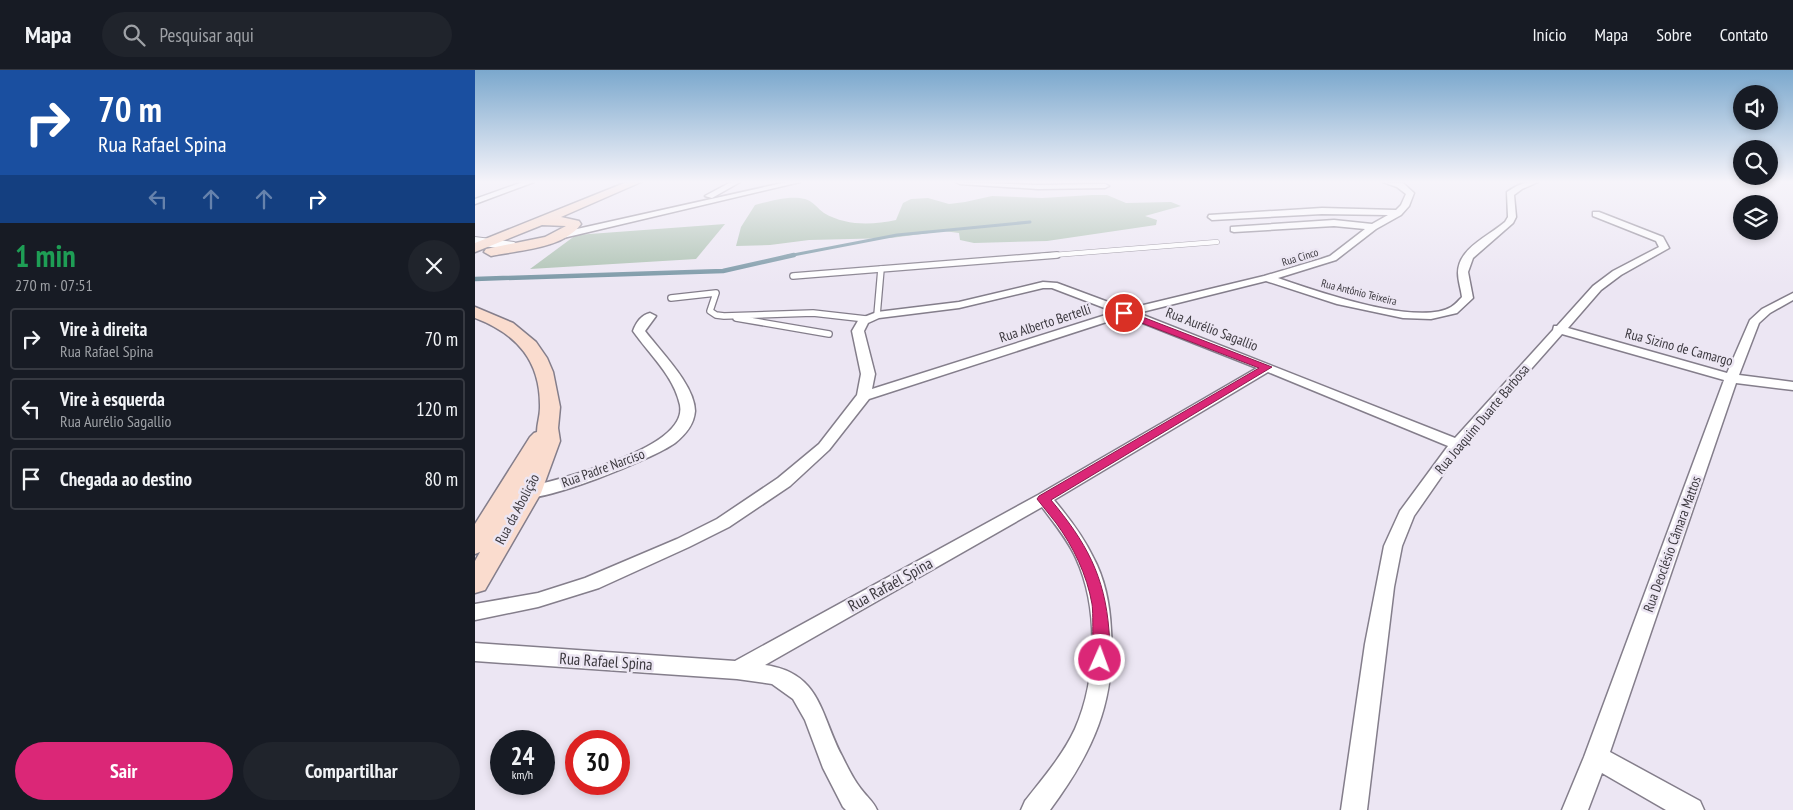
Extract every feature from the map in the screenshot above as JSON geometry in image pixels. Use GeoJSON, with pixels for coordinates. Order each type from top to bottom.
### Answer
{"type":"FeatureCollection","features":[{"type":"Feature","properties":{"kind":"main road"},"geometry":{"type":"LineString","coordinates":[[478,244],[550,217]]}},
{"type":"Feature","properties":{"kind":"main road"},"geometry":{"type":"LineString","coordinates":[[561,221],[563,217]]}},
{"type":"Feature","properties":{"kind":"main road"},"geometry":{"type":"LineString","coordinates":[[475,256],[559,236],[573,228],[575,224],[561,221],[532,224]]}},
{"type":"Feature","properties":{"kind":"main road","name":"Rua da Abolição"},"geometry":{"type":"LineString","coordinates":[[475,312],[510,327],[534,350],[547,382],[550,409],[546,432],[549,441],[529,493],[475,583]]}},
{"type":"Feature","properties":{"kind":"main road","name":"Rua da Abolição"},"geometry":{"type":"LineString","coordinates":[[475,545],[537,441],[546,432]]}},
{"type":"Feature","properties":{"kind":"street"},"geometry":{"type":"LineString","coordinates":[[575,224],[626,217]]}},
{"type":"Feature","properties":{"kind":"street"},"geometry":{"type":"LineString","coordinates":[[559,236],[644,217]]}},
{"type":"Feature","properties":{"kind":"street"},"geometry":{"type":"LineString","coordinates":[[1212,217],[1220,217]]}},
{"type":"Feature","properties":{"kind":"street","name":"Rua Cinco"},"geometry":{"type":"LineString","coordinates":[[1267,278],[1333,258],[1373,227],[1392,217]]}},
{"type":"Feature","properties":{"kind":"street","name":"Rua Antônio Teixeira"},"geometry":{"type":"LineString","coordinates":[[1267,278],[1368,309],[1403,315],[1424,316],[1458,309],[1464,305],[1468,298],[1463,273],[1464,264],[1473,250],[1509,223],[1512,217]]}},
{"type":"Feature","properties":{"kind":"street","name":"Rua Joaquim Duarte Barbosa"},"geometry":{"type":"LineString","coordinates":[[1354,810],[1375,644],[1393,546],[1406,515],[1457,444],[1558,329],[1597,288],[1617,272],[1664,248],[1661,239],[1603,217]]}},
{"type":"Feature","properties":{"kind":"street"},"geometry":{"type":"LineString","coordinates":[[1234,229],[1334,223],[1373,227]]}},
{"type":"Feature","properties":{"kind":"street"},"geometry":{"type":"LineString","coordinates":[[478,244],[514,246]]}},
{"type":"Feature","properties":{"kind":"street","name":"Rua Alberto Bertelli"},"geometry":{"type":"LineString","coordinates":[[864,396],[1124,313],[1267,278]]}},
{"type":"Feature","properties":{"kind":"street","name":"Rua Aurélio Sagallio"},"geometry":{"type":"LineString","coordinates":[[872,317],[952,307],[1043,285],[1053,285],[1267,367],[1457,444]]}},
{"type":"Feature","properties":{"kind":"street","name":"Rua Deoclésio Câmara Mattos"},"geometry":{"type":"LineString","coordinates":[[1575,810],[1596,757],[1731,378],[1754,322],[1766,311],[1793,296]]}},
{"type":"Feature","properties":{"kind":"street","name":"Rua Padre Narciso"},"geometry":{"type":"LineString","coordinates":[[505,497],[529,493],[625,463],[656,448],[681,430],[688,417],[687,404],[680,386],[639,331],[642,324],[650,316]]}},
{"type":"Feature","properties":{"kind":"street"},"geometry":{"type":"LineString","coordinates":[[475,612],[538,600],[592,583],[683,543],[723,523],[784,482],[824,447],[864,396],[869,374],[858,331],[859,326],[872,317]]}},
{"type":"Feature","properties":{"kind":"street","name":"Rua Sizino de Camargo"},"geometry":{"type":"LineString","coordinates":[[1558,329],[1731,378],[1793,386]]}},
{"type":"Feature","properties":{"kind":"street"},"geometry":{"type":"LineString","coordinates":[[1035,810],[1067,768],[1087,729],[1097,690],[1102,645],[1099,603],[1085,559],[1062,522],[1043,499],[1267,367]]}},
{"type":"Feature","properties":{"kind":"street","name":"Rua Rafaél Spina"},"geometry":{"type":"LineString","coordinates":[[737,670],[1043,499]]}},
{"type":"Feature","properties":{"kind":"street","name":"Rua Rafael Spina"},"geometry":{"type":"LineString","coordinates":[[475,652],[737,670]]}},
{"type":"Feature","properties":{"kind":"street"},"geometry":{"type":"LineString","coordinates":[[737,670],[777,676],[801,692],[815,717],[831,760],[852,798],[864,810]]}},
{"type":"Feature","properties":{"kind":"street"},"geometry":{"type":"LineString","coordinates":[[1596,757],[1691,810]]}},
{"type":"Feature","properties":{"kind":"lane"},"geometry":{"type":"LineString","coordinates":[[793,276],[1217,242]]}},
{"type":"Feature","properties":{"kind":"lane"},"geometry":{"type":"LineString","coordinates":[[724,316],[810,311],[872,317],[881,269]]}},
{"type":"Feature","properties":{"kind":"lane"},"geometry":{"type":"LineString","coordinates":[[671,298],[716,293],[710,311],[716,315],[829,334]]}},
{"type":"Feature","properties":{"kind":"green space"},"geometry":{"type":"Polygon","coordinates":[[[748,217],[831,217],[859,223],[878,223],[896,220],[897,217],[1147,217],[1157,220],[1156,225],[1047,241],[974,243],[960,240],[959,233],[944,231],[891,238],[809,240],[770,245],[736,246],[741,227],[748,217]]]}},
{"type":"Feature","properties":{"kind":"green space"},"geometry":{"type":"Polygon","coordinates":[[[725,224],[696,259],[530,269],[576,235],[725,224]]]}},
{"type":"Feature","properties":{"kind":"waterway"},"geometry":{"type":"LineString","coordinates":[[788,256],[897,235],[1030,222]]}},
{"type":"Feature","properties":{"kind":"waterway"},"geometry":{"type":"LineString","coordinates":[[475,279],[723,271],[794,255]]}},
{"type":"Feature","properties":{"kind":"route"},"geometry":{"type":"LineString","coordinates":[[1100,660],[1102,645],[1099,603],[1085,559],[1062,522],[1043,499],[1267,367],[1124,313]]}}]}
